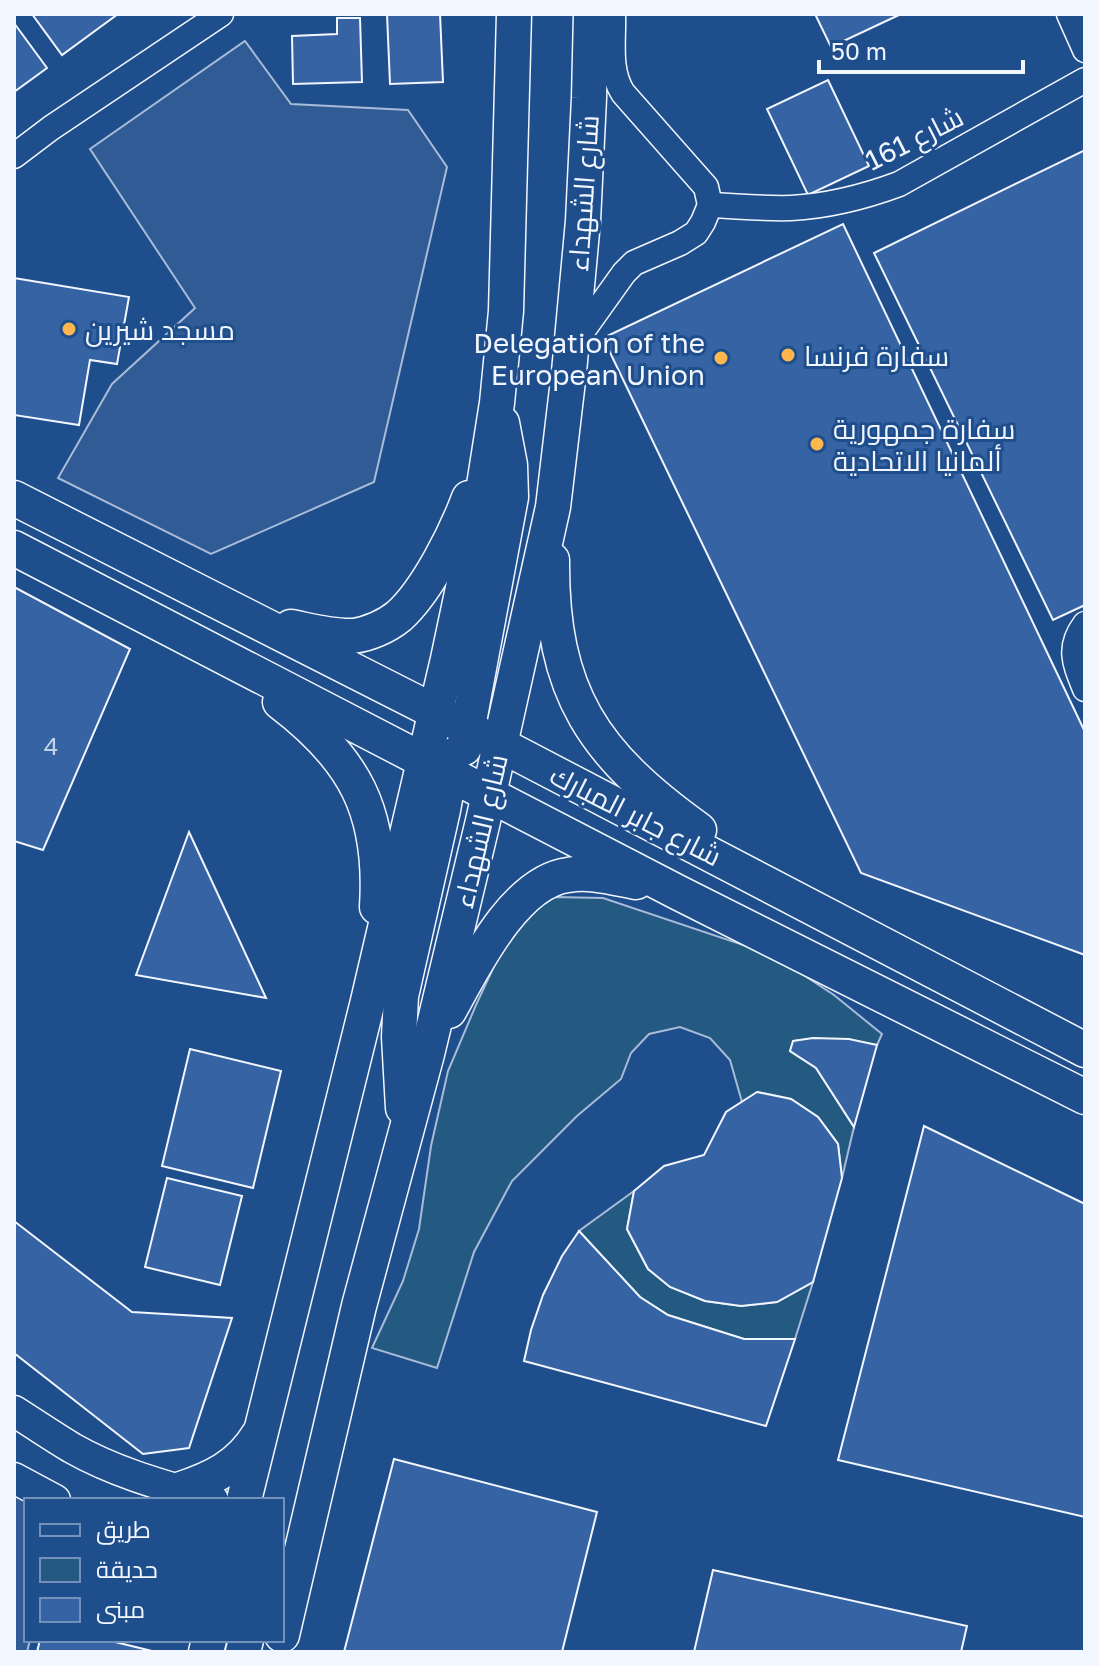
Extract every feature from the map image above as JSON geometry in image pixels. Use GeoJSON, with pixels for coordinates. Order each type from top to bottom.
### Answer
{"type":"FeatureCollection","features":[{"type":"Feature","properties":{"kind":"main road"},"geometry":{"type":"LineString","coordinates":[[245,1498],[368,1001],[437,767],[453,751],[453,740],[446,723],[435,713],[466,580],[494,418],[506,311],[514,14]]}},
{"type":"Feature","properties":{"kind":"main road","name":"شارع الشهداء"},"geometry":{"type":"LineString","coordinates":[[284,1625],[359,1306],[427,1054],[501,745],[553,507],[584,192],[591,14]]}},
{"type":"Feature","properties":{"kind":"main road"},"geometry":{"type":"LineString","coordinates":[[224,606],[289,626],[334,635],[366,633],[399,616],[422,588],[453,535],[468,502],[494,418]]}},
{"type":"Feature","properties":{"kind":"main road"},"geometry":{"type":"LineString","coordinates":[[489,795],[473,781],[463,756],[511,497],[510,465],[494,418]]}},
{"type":"Feature","properties":{"kind":"main road","name":"شارع جابر المبارك"},"geometry":{"type":"LineString","coordinates":[[14,498],[501,745],[1085,1050]]}},
{"type":"Feature","properties":{"kind":"main road"},"geometry":{"type":"LineString","coordinates":[[553,507],[552,569],[559,648],[571,687],[591,728],[659,800],[790,895]]}},
{"type":"Feature","properties":{"kind":"main road","name":"شارع جابر المبارك"},"geometry":{"type":"LineString","coordinates":[[14,548],[679,893],[1085,1097]]}},
{"type":"Feature","properties":{"kind":"main road"},"geometry":{"type":"LineString","coordinates":[[188,638],[308,724],[340,758],[362,794],[374,843],[378,894],[368,1001]]}},
{"type":"Feature","properties":{"kind":"main road"},"geometry":{"type":"LineString","coordinates":[[404,1143],[399,1013],[437,767]]}},
{"type":"Feature","properties":{"kind":"main road"},"geometry":{"type":"LineString","coordinates":[[427,1054],[457,996],[497,932],[518,904],[539,887],[566,875],[588,874],[679,893]]}},
{"type":"Feature","properties":{"kind":"main road"},"geometry":{"type":"LineString","coordinates":[[178,1490],[219,1474],[235,1463],[251,1447],[263,1427]]}},
{"type":"Feature","properties":{"kind":"main road"},"geometry":{"type":"LineString","coordinates":[[284,1544],[312,1512]]}},
{"type":"Feature","properties":{"kind":"street"},"geometry":{"type":"LineString","coordinates":[[14,156],[221,14]]}},
{"type":"Feature","properties":{"kind":"street"},"geometry":{"type":"LineString","coordinates":[[571,346],[624,273],[634,263],[696,233],[710,205],[706,187],[617,83],[613,14]]}},
{"type":"Feature","properties":{"kind":"street"},"geometry":{"type":"LineString","coordinates":[[1069,14],[1085,50]]}},
{"type":"Feature","properties":{"kind":"street","name":"شارع 161"},"geometry":{"type":"LineString","coordinates":[[710,205],[790,208],[867,196],[899,184],[1085,80]]}},
{"type":"Feature","properties":{"kind":"street"},"geometry":{"type":"LineString","coordinates":[[1085,624],[1075,640],[1074,657],[1085,689]]}},
{"type":"Feature","properties":{"kind":"street"},"geometry":{"type":"LineString","coordinates":[[14,1411],[85,1454],[137,1477],[206,1498]]}},
{"type":"Feature","properties":{"kind":"street"},"geometry":{"type":"LineString","coordinates":[[14,1478],[51,1498]]}},
{"type":"Feature","properties":{"kind":"green space"},"geometry":{"type":"Polygon","coordinates":[[[554,897],[603,898],[773,955],[834,995],[882,1034],[877,1045],[836,1039],[804,1040],[794,1041],[790,1051],[816,1068],[854,1127],[842,1178],[838,1144],[818,1117],[791,1099],[758,1092],[742,1102],[730,1060],[710,1038],[680,1027],[649,1034],[631,1053],[621,1079],[577,1116],[512,1181],[474,1252],[437,1368],[372,1348],[403,1281],[419,1229],[431,1146],[448,1071],[509,934],[532,910],[554,897]]]}},
{"type":"Feature","properties":{"kind":"green space"},"geometry":{"type":"Polygon","coordinates":[[[634,1191],[627,1229],[648,1269],[670,1287],[705,1301],[741,1306],[777,1302],[813,1282],[795,1339],[744,1339],[668,1315],[640,1297],[579,1231],[634,1191]]]}},
{"type":"Feature","properties":{"kind":"shaded area"},"geometry":{"type":"Polygon","coordinates":[[[245,41],[291,104],[408,110],[447,167],[374,482],[211,554],[58,478],[112,384],[195,308],[90,149],[245,41]]]}},
{"type":"Feature","properties":{"kind":"shaded area"},"geometry":{"type":"Polygon","coordinates":[[[14,1492],[24,1499],[24,1642],[30,1642],[27,1652],[14,1652],[14,1492]]]}},
{"type":"Feature","properties":{"kind":"building"},"geometry":{"type":"Polygon","coordinates":[[[32,14],[118,14],[62,55],[32,14]]]}},
{"type":"Feature","properties":{"kind":"building"},"geometry":{"type":"Polygon","coordinates":[[[387,14],[440,14],[443,82],[390,84],[387,14]]]}},
{"type":"Feature","properties":{"kind":"building"},"geometry":{"type":"Polygon","coordinates":[[[815,14],[901,14],[831,47],[815,14]]]}},
{"type":"Feature","properties":{"kind":"building"},"geometry":{"type":"Polygon","coordinates":[[[337,18],[360,18],[362,82],[293,84],[292,36],[337,34],[337,18]]]}},
{"type":"Feature","properties":{"kind":"building"},"geometry":{"type":"Polygon","coordinates":[[[14,23],[47,68],[14,92],[14,23]]]}},
{"type":"Feature","properties":{"kind":"building"},"geometry":{"type":"Polygon","coordinates":[[[828,80],[869,166],[808,195],[767,109],[828,80]]]}},
{"type":"Feature","properties":{"kind":"building"},"geometry":{"type":"Polygon","coordinates":[[[1085,150],[1085,605],[1053,620],[874,253],[1085,150]]]}},
{"type":"Feature","properties":{"kind":"building"},"geometry":{"type":"Polygon","coordinates":[[[843,224],[1085,732],[1085,955],[861,873],[603,338],[843,224]]]}},
{"type":"Feature","properties":{"kind":"building","name":"مسجد شيرين"},"geometry":{"type":"Polygon","coordinates":[[[14,278],[129,297],[117,364],[90,360],[79,425],[14,415],[14,278]]]}},
{"type":"Feature","properties":{"kind":"building"},"geometry":{"type":"Polygon","coordinates":[[[14,587],[130,649],[43,850],[14,841],[14,587]]]}},
{"type":"Feature","properties":{"kind":"building"},"geometry":{"type":"Polygon","coordinates":[[[189,832],[266,998],[136,975],[189,832]]]}},
{"type":"Feature","properties":{"kind":"building"},"geometry":{"type":"Polygon","coordinates":[[[849,1039],[877,1045],[854,1127],[816,1068],[790,1051],[793,1041],[849,1039]]]}},
{"type":"Feature","properties":{"kind":"building"},"geometry":{"type":"Polygon","coordinates":[[[190,1049],[281,1071],[253,1188],[162,1166],[190,1049]]]}},
{"type":"Feature","properties":{"kind":"building"},"geometry":{"type":"Polygon","coordinates":[[[757,1092],[791,1099],[818,1117],[838,1144],[842,1178],[813,1282],[777,1302],[741,1306],[705,1301],[670,1287],[648,1269],[627,1229],[634,1191],[664,1166],[704,1155],[726,1112],[757,1092]]]}},
{"type":"Feature","properties":{"kind":"building"},"geometry":{"type":"Polygon","coordinates":[[[924,1126],[1085,1204],[1085,1517],[838,1460],[924,1126]]]}},
{"type":"Feature","properties":{"kind":"building"},"geometry":{"type":"Polygon","coordinates":[[[167,1178],[242,1196],[220,1285],[145,1267],[167,1178]]]}},
{"type":"Feature","properties":{"kind":"building"},"geometry":{"type":"Polygon","coordinates":[[[14,1221],[132,1312],[232,1318],[189,1448],[143,1454],[14,1353],[14,1221]]]}},
{"type":"Feature","properties":{"kind":"building"},"geometry":{"type":"Polygon","coordinates":[[[579,1231],[640,1297],[668,1315],[744,1339],[795,1339],[766,1426],[524,1361],[543,1295],[562,1256],[579,1231]]]}},
{"type":"Feature","properties":{"kind":"building"},"geometry":{"type":"Polygon","coordinates":[[[394,1459],[597,1512],[562,1652],[344,1652],[394,1459]]]}},
{"type":"Feature","properties":{"kind":"building"},"geometry":{"type":"Polygon","coordinates":[[[713,1570],[967,1626],[961,1652],[694,1652],[713,1570]]]}},
{"type":"Feature","properties":{"kind":"building"},"geometry":{"type":"Polygon","coordinates":[[[40,1642],[115,1642],[152,1651],[37,1652],[40,1642]]]}},
{"type":"Feature","properties":{"kind":"place","name":"مسجد شيرين"},"geometry":{"type":"Point","coordinates":[69,329]}},
{"type":"Feature","properties":{"kind":"place","name":"سفارة فرنسا"},"geometry":{"type":"Point","coordinates":[788,355]}},
{"type":"Feature","properties":{"kind":"place","name":"Delegation of the European Union"},"geometry":{"type":"Point","coordinates":[721,358]}},
{"type":"Feature","properties":{"kind":"place","name":"سفارة جمهورية ألمانيا الاتحادية"},"geometry":{"type":"Point","coordinates":[817,444]}}]}
